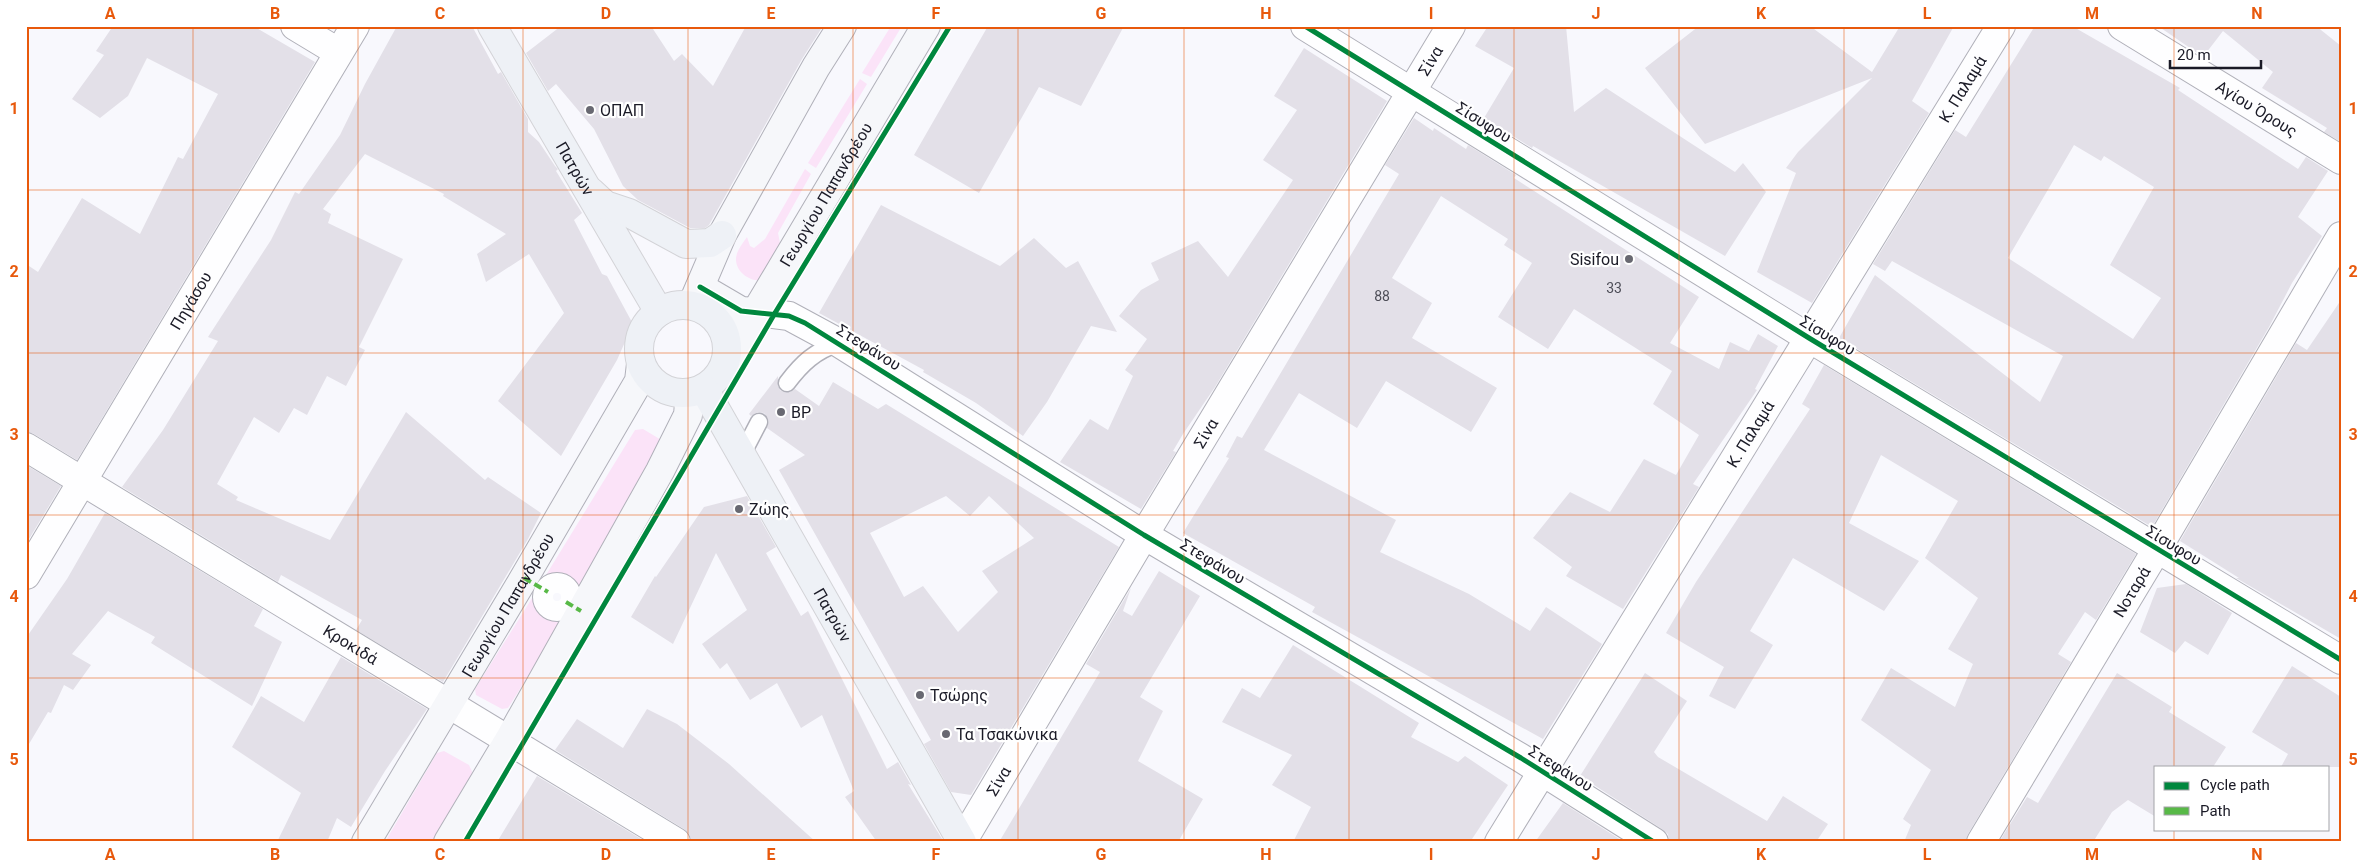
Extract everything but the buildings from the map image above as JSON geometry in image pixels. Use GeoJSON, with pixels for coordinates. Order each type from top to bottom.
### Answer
{"type":"FeatureCollection","features":[{"type":"Feature","properties":{"kind":"main road","name":"Πατρών"},"geometry":{"type":"LineString","coordinates":[[492,26],[659,312]]}},
{"type":"Feature","properties":{"kind":"main road"},"geometry":{"type":"LineString","coordinates":[[696,296],[722,235],[801,93],[842,26]]}},
{"type":"Feature","properties":{"kind":"main road","name":"Γεωργίου Παπανδρέου"},"geometry":{"type":"LineString","coordinates":[[726,362],[926,26]]}},
{"type":"Feature","properties":{"kind":"main road"},"geometry":{"type":"LineString","coordinates":[[587,188],[605,205],[628,213],[686,244],[710,243],[722,235]]}},
{"type":"Feature","properties":{"kind":"main road"},"geometry":{"type":"LineString","coordinates":[[448,842],[509,740],[565,602],[679,435],[688,415],[688,403],[699,390],[721,373],[726,362],[728,348],[725,333],[717,320],[706,311],[696,296]]}},
{"type":"Feature","properties":{"kind":"main road"},"geometry":{"type":"LineString","coordinates":[[699,390],[681,394],[668,391],[647,376],[641,364],[638,349],[641,335],[648,322],[669,306],[696,296],[741,311],[756,312]]}},
{"type":"Feature","properties":{"kind":"main road","name":"Γεωργίου Παπανδρέου"},"geometry":{"type":"LineString","coordinates":[[366,842],[639,381],[641,364]]}},
{"type":"Feature","properties":{"kind":"main road","name":"Πατρών"},"geometry":{"type":"LineString","coordinates":[[699,390],[744,459],[962,842]]}},
{"type":"Feature","properties":{"kind":"street"},"geometry":{"type":"LineString","coordinates":[[295,26],[338,52]]}},
{"type":"Feature","properties":{"kind":"street","name":"Πηγάσου"},"geometry":{"type":"LineString","coordinates":[[26,575],[84,482],[355,26]]}},
{"type":"Feature","properties":{"kind":"street","name":"Σίσυφου"},"geometry":{"type":"LineString","coordinates":[[1305,26],[1809,338],[2341,660]]}},
{"type":"Feature","properties":{"kind":"street","name":"Σίνα"},"geometry":{"type":"LineString","coordinates":[[962,842],[1144,535],[1451,26]]}},
{"type":"Feature","properties":{"kind":"street","name":"Κ. Παλαμά"},"geometry":{"type":"LineString","coordinates":[[1499,842],[2001,26]]}},
{"type":"Feature","properties":{"kind":"street","name":"Αγίου Όρους"},"geometry":{"type":"LineString","coordinates":[[2122,26],[2341,160]]}},
{"type":"Feature","properties":{"kind":"street","name":"Νοταρά"},"geometry":{"type":"LineString","coordinates":[[1981,842],[2157,550],[2341,236]]}},
{"type":"Feature","properties":{"kind":"street","name":"Στεφάνου"},"geometry":{"type":"LineString","coordinates":[[756,312],[789,316],[839,343],[1144,535],[1543,771],[1654,842]]}},
{"type":"Feature","properties":{"kind":"street","name":"Κροκιδά"},"geometry":{"type":"LineString","coordinates":[[26,447],[676,842]]}},
{"type":"Feature","properties":{"kind":"street"},"geometry":{"type":"LineString","coordinates":[[524,578],[565,602]]}},
{"type":"Feature","properties":{"kind":"lane"},"geometry":{"type":"LineString","coordinates":[[786,383],[810,356],[823,348],[839,343]]}},
{"type":"Feature","properties":{"kind":"lane"},"geometry":{"type":"LineString","coordinates":[[744,459],[747,445],[759,422]]}},
{"type":"Feature","properties":{"kind":"shaded area"},"geometry":{"type":"Polygon","coordinates":[[[891,26],[902,26],[871,77],[862,73],[891,26]]]}},
{"type":"Feature","properties":{"kind":"shaded area"},"geometry":{"type":"Polygon","coordinates":[[[860,79],[867,84],[816,168],[808,163],[860,79]]]}},
{"type":"Feature","properties":{"kind":"shaded area"},"geometry":{"type":"Polygon","coordinates":[[[805,169],[811,174],[778,233],[782,253],[764,280],[754,280],[745,276],[736,263],[739,249],[747,237],[750,246],[754,248],[765,239],[805,169]]]}},
{"type":"Feature","properties":{"kind":"shaded area"},"geometry":{"type":"Polygon","coordinates":[[[643,429],[663,441],[577,597],[564,582],[543,580],[635,430],[643,429]]]}},
{"type":"Feature","properties":{"kind":"shaded area"},"geometry":{"type":"Polygon","coordinates":[[[534,595],[551,613],[566,616],[508,708],[502,709],[476,695],[475,689],[534,595]]]}},
{"type":"Feature","properties":{"kind":"shaded area"},"geometry":{"type":"Polygon","coordinates":[[[444,751],[469,765],[474,776],[435,842],[385,842],[437,753],[444,751]]]}},
{"type":"Feature","properties":{"kind":"marked path"},"geometry":{"type":"LineString","coordinates":[[524,578],[548,592]]}},
{"type":"Feature","properties":{"kind":"marked path"},"geometry":{"type":"LineString","coordinates":[[566,602],[581,611]]}},
{"type":"Feature","properties":{"kind":"cycle path"},"geometry":{"type":"LineString","coordinates":[[465,842],[775,313],[950,26]]}},
{"type":"Feature","properties":{"kind":"cycle path"},"geometry":{"type":"LineString","coordinates":[[1305,26],[1809,338],[2341,660]]}},
{"type":"Feature","properties":{"kind":"cycle path"},"geometry":{"type":"LineString","coordinates":[[700,287],[741,311],[789,316],[805,323],[1144,535],[1521,758],[1654,842]]}},
{"type":"Feature","properties":{"kind":"place","name":"ΟΠΑΠ"},"geometry":{"type":"Point","coordinates":[590,110]}},
{"type":"Feature","properties":{"kind":"place","name":"Sisifou"},"geometry":{"type":"Point","coordinates":[1629,259]}},
{"type":"Feature","properties":{"kind":"place","name":"BP"},"geometry":{"type":"Point","coordinates":[781,412]}},
{"type":"Feature","properties":{"kind":"place","name":"Ζώης"},"geometry":{"type":"Point","coordinates":[739,509]}},
{"type":"Feature","properties":{"kind":"place","name":"Τσώρης"},"geometry":{"type":"Point","coordinates":[920,695]}},
{"type":"Feature","properties":{"kind":"place","name":"Τα Τσακώνικα"},"geometry":{"type":"Point","coordinates":[946,734]}}]}
